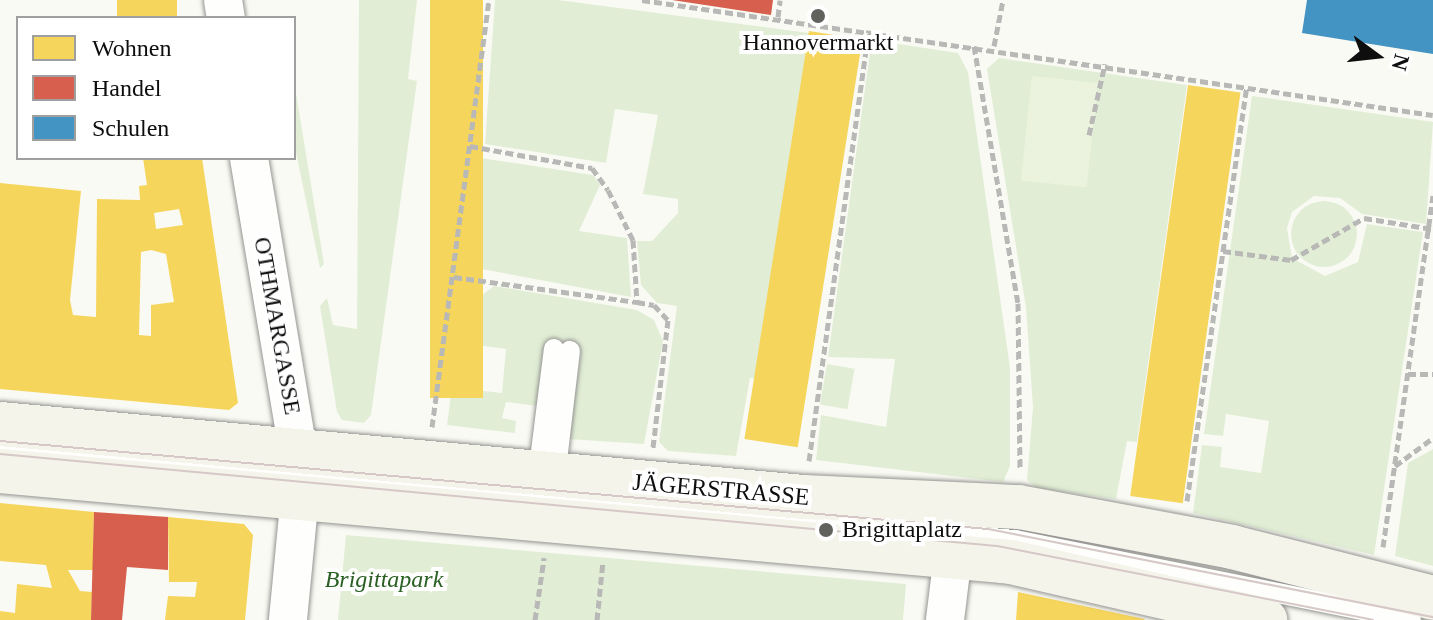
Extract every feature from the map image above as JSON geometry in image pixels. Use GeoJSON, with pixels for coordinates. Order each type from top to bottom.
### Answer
{"type":"FeatureCollection","features":[{"type":"Feature","properties":{"kind":"main road","name":"JÄGERSTRASSE"},"geometry":{"type":"LineString","coordinates":[[0,424],[300,474],[427,463],[541,495],[607,522],[955,532],[1079,515],[1433,598]]}},
{"type":"Feature","properties":{"kind":"main road","name":"JÄGERSTRASSE"},"geometry":{"type":"LineString","coordinates":[[0,471],[300,474],[541,495],[649,485],[804,497],[955,532],[1011,562],[1265,620]]}},
{"type":"Feature","properties":{"kind":"street","name":"OTHMARGASSE"},"geometry":{"type":"LineString","coordinates":[[249,160],[300,474]]}},
{"type":"Feature","properties":{"kind":"street"},"geometry":{"type":"LineString","coordinates":[[288,620],[300,474]]}},
{"type":"Feature","properties":{"kind":"street"},"geometry":{"type":"LineString","coordinates":[[945,620],[955,532]]}},
{"type":"Feature","properties":{"kind":"lane"},"geometry":{"type":"LineString","coordinates":[[541,495],[562,350]]}},
{"type":"Feature","properties":{"kind":"lane","name":"JÄGERSTRASSE"},"geometry":{"type":"LineString","coordinates":[[0,447],[300,474]]}},
{"type":"Feature","properties":{"kind":"lane","name":"JÄGERSTRASSE"},"geometry":{"type":"LineString","coordinates":[[541,495],[955,532],[1122,559],[1411,620]]}},
{"type":"Feature","properties":{"kind":"path"},"geometry":{"type":"LineString","coordinates":[[427,463],[489,0]]}},
{"type":"Feature","properties":{"kind":"path"},"geometry":{"type":"LineString","coordinates":[[642,0],[974,46],[994,46],[1433,115]]}},
{"type":"Feature","properties":{"kind":"path"},"geometry":{"type":"LineString","coordinates":[[778,17],[780,0]]}},
{"type":"Feature","properties":{"kind":"path"},"geometry":{"type":"LineString","coordinates":[[994,46],[1003,0]]}},
{"type":"Feature","properties":{"kind":"path"},"geometry":{"type":"LineString","coordinates":[[804,497],[869,30]]}},
{"type":"Feature","properties":{"kind":"path"},"geometry":{"type":"LineString","coordinates":[[974,46],[1018,303],[1020,478]]}},
{"type":"Feature","properties":{"kind":"path"},"geometry":{"type":"LineString","coordinates":[[1089,135],[1105,64]]}},
{"type":"Feature","properties":{"kind":"path"},"geometry":{"type":"LineString","coordinates":[[1185,519],[1247,86]]}},
{"type":"Feature","properties":{"kind":"path"},"geometry":{"type":"LineString","coordinates":[[470,146],[592,168],[633,240],[637,302]]}},
{"type":"Feature","properties":{"kind":"path"},"geometry":{"type":"LineString","coordinates":[[1381,562],[1431,229],[1433,196]]}},
{"type":"Feature","properties":{"kind":"path"},"geometry":{"type":"LineString","coordinates":[[1223,251],[1291,260],[1364,218],[1431,229]]}},
{"type":"Feature","properties":{"kind":"path"},"geometry":{"type":"LineString","coordinates":[[454,277],[654,305],[668,320],[649,485]]}},
{"type":"Feature","properties":{"kind":"path"},"geometry":{"type":"LineString","coordinates":[[1408,374],[1433,374]]}},
{"type":"Feature","properties":{"kind":"path"},"geometry":{"type":"LineString","coordinates":[[1394,466],[1433,438]]}},
{"type":"Feature","properties":{"kind":"path"},"geometry":{"type":"LineString","coordinates":[[535,620],[541,495]]}},
{"type":"Feature","properties":{"kind":"path"},"geometry":{"type":"LineString","coordinates":[[597,620],[607,522]]}},
{"type":"Feature","properties":{"kind":"green space"},"geometry":{"type":"Polygon","coordinates":[[[359,0],[417,0],[408,79],[417,81],[371,415],[364,423],[342,420],[337,412],[320,306],[327,298],[333,325],[357,329],[359,0]]]}},
{"type":"Feature","properties":{"kind":"green space"},"geometry":{"type":"Polygon","coordinates":[[[495,0],[558,0],[809,33],[760,379],[750,378],[736,456],[668,451],[659,442],[677,306],[657,303],[641,285],[637,241],[652,241],[678,213],[678,199],[643,194],[658,115],[615,109],[606,163],[485,144],[495,0]]]}},
{"type":"Feature","properties":{"kind":"green space"},"geometry":{"type":"Polygon","coordinates":[[[878,41],[958,53],[968,72],[1010,368],[1010,466],[1003,482],[816,460],[821,415],[886,427],[895,359],[828,357],[871,45],[878,41]]]}},
{"type":"Feature","properties":{"kind":"green space"},"geometry":{"type":"Polygon","coordinates":[[[999,58],[1187,85],[1137,442],[1127,441],[1116,499],[1037,488],[1027,480],[1033,407],[1026,308],[987,69],[999,58]]]}},
{"type":"Feature","properties":{"kind":"green space"},"geometry":{"type":"Polygon","coordinates":[[[1032,76],[1098,83],[1087,187],[1021,180],[1032,76]]]}},
{"type":"Feature","properties":{"kind":"green space"},"geometry":{"type":"Polygon","coordinates":[[[296,93],[324,264],[320,268],[296,153],[296,93]]]}},
{"type":"Feature","properties":{"kind":"green space"},"geometry":{"type":"Polygon","coordinates":[[[1252,96],[1433,122],[1426,224],[1362,214],[1340,198],[1314,196],[1292,212],[1287,228],[1292,258],[1325,276],[1358,262],[1367,224],[1423,232],[1374,555],[1193,513],[1202,445],[1222,447],[1220,467],[1261,473],[1269,421],[1226,414],[1223,436],[1204,434],[1252,96]]]}},
{"type":"Feature","properties":{"kind":"green space"},"geometry":{"type":"Polygon","coordinates":[[[481,158],[593,175],[600,185],[579,231],[627,238],[631,297],[471,267],[481,158]]]}},
{"type":"Feature","properties":{"kind":"green space"},"geometry":{"type":"Polygon","coordinates":[[[1330,201],[1348,210],[1355,221],[1355,247],[1348,258],[1337,265],[1318,267],[1300,258],[1293,247],[1291,228],[1300,210],[1311,203],[1330,201]]]}},
{"type":"Feature","properties":{"kind":"green space"},"geometry":{"type":"Polygon","coordinates":[[[494,286],[637,310],[654,320],[663,341],[644,444],[568,439],[581,353],[546,348],[537,406],[506,402],[502,418],[516,421],[515,433],[447,425],[454,372],[456,388],[502,393],[506,349],[462,343],[454,359],[461,311],[494,286]]]}},
{"type":"Feature","properties":{"kind":"green space"},"geometry":{"type":"Polygon","coordinates":[[[827,364],[855,369],[847,409],[820,404],[827,364]]]}},
{"type":"Feature","properties":{"kind":"green space"},"geometry":{"type":"Polygon","coordinates":[[[1433,449],[1433,566],[1395,556],[1408,463],[1433,449]]]}},
{"type":"Feature","properties":{"kind":"green space","name":"Brigittapark"},"geometry":{"type":"Polygon","coordinates":[[[346,535],[906,584],[903,620],[338,620],[346,535]]]}},
{"type":"Feature","properties":{"kind":"building: Wohnen"},"geometry":{"type":"Polygon","coordinates":[[[117,0],[177,0],[177,16],[117,16],[117,0]]]}},
{"type":"Feature","properties":{"kind":"building: Wohnen"},"geometry":{"type":"Polygon","coordinates":[[[430,0],[483,0],[483,398],[430,398],[430,0]]]}},
{"type":"Feature","properties":{"kind":"building: Wohnen"},"geometry":{"type":"Polygon","coordinates":[[[809,31],[862,39],[798,447],[744,439],[809,31]]]}},
{"type":"Feature","properties":{"kind":"building: Wohnen"},"geometry":{"type":"Polygon","coordinates":[[[1188,85],[1240,92],[1183,503],[1130,496],[1188,85]]]}},
{"type":"Feature","properties":{"kind":"building: Wohnen"},"geometry":{"type":"Polygon","coordinates":[[[143,160],[202,160],[238,403],[229,410],[0,389],[0,183],[81,191],[70,300],[73,315],[96,317],[97,199],[140,200],[139,186],[147,185],[143,160]],[[179,209],[154,213],[156,229],[183,225],[179,209]],[[151,250],[141,252],[139,335],[151,336],[151,305],[174,302],[166,254],[151,250]]]}},
{"type":"Feature","properties":{"kind":"building: Wohnen"},"geometry":{"type":"Polygon","coordinates":[[[0,503],[94,512],[93,570],[68,570],[80,591],[92,592],[91,620],[0,620],[0,611],[15,613],[17,584],[52,588],[46,565],[0,561],[0,503]]]}},
{"type":"Feature","properties":{"kind":"building: Wohnen"},"geometry":{"type":"Polygon","coordinates":[[[168,517],[244,524],[253,535],[245,620],[165,620],[168,596],[195,597],[197,582],[169,582],[168,517]]]}},
{"type":"Feature","properties":{"kind":"building: Wohnen"},"geometry":{"type":"Polygon","coordinates":[[[1018,592],[1145,619],[1016,620],[1018,592]]]}},
{"type":"Feature","properties":{"kind":"building: Handel"},"geometry":{"type":"Polygon","coordinates":[[[672,0],[773,0],[771,15],[672,0]]]}},
{"type":"Feature","properties":{"kind":"building: Handel"},"geometry":{"type":"Polygon","coordinates":[[[94,512],[168,517],[168,570],[127,567],[122,620],[91,620],[94,512]]]}},
{"type":"Feature","properties":{"kind":"building: Schulen"},"geometry":{"type":"Polygon","coordinates":[[[1307,0],[1433,0],[1433,54],[1302,33],[1307,0]]]}},
{"type":"Feature","properties":{"kind":"tram line"},"geometry":{"type":"LineString","coordinates":[[0,441],[988,529],[1433,617]]}},
{"type":"Feature","properties":{"kind":"tram line"},"geometry":{"type":"LineString","coordinates":[[0,454],[997,546],[1373,620]]}},
{"type":"Feature","properties":{"kind":"place","name":"Hannovermarkt"},"geometry":{"type":"Point","coordinates":[818,16]}},
{"type":"Feature","properties":{"kind":"place","name":"Brigittaplatz"},"geometry":{"type":"Point","coordinates":[826,530]}}]}
